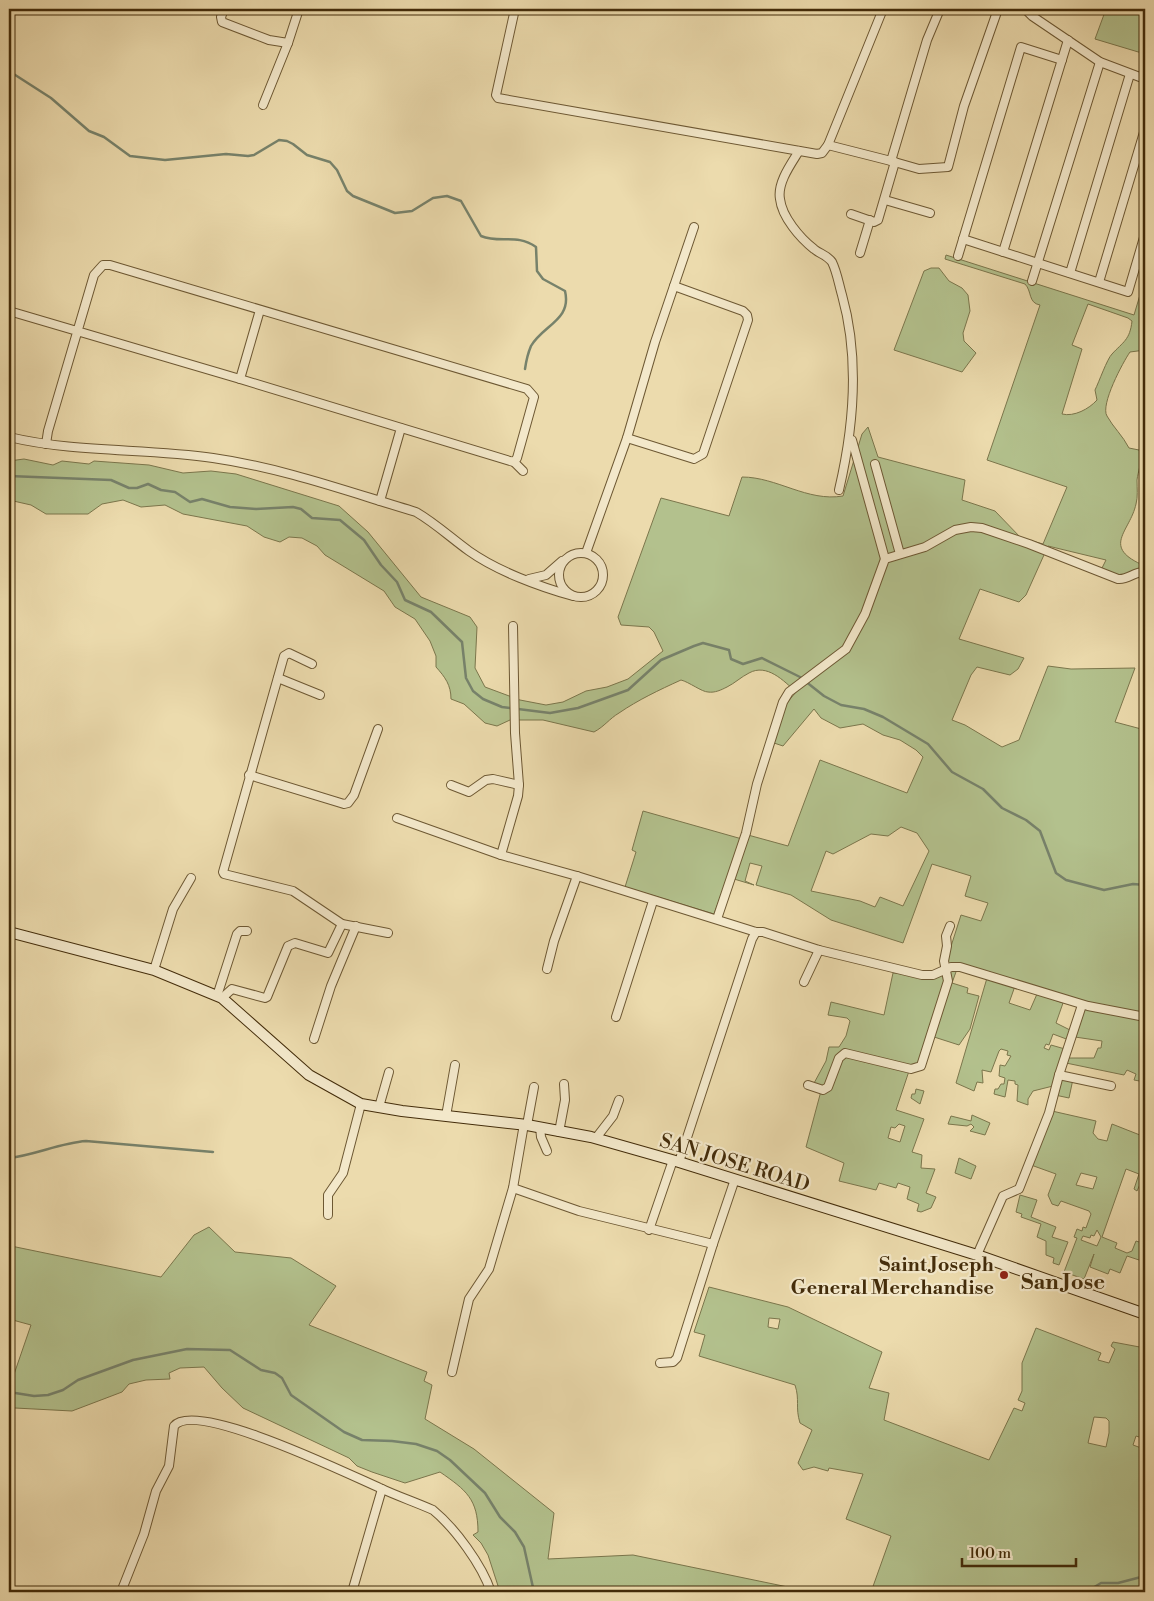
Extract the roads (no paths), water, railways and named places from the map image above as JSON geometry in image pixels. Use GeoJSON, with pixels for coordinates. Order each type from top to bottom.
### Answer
{"type":"FeatureCollection","features":[{"type":"Feature","properties":{"kind":"street"},"geometry":{"type":"LineString","coordinates":[[224,9],[220,17],[222,22],[269,40],[288,43]]}},
{"type":"Feature","properties":{"kind":"street"},"geometry":{"type":"LineString","coordinates":[[263,105],[300,9]]}},
{"type":"Feature","properties":{"kind":"street"},"geometry":{"type":"LineString","coordinates":[[515,9],[496,95],[498,98],[818,154],[822,153],[828,145],[883,9]]}},
{"type":"Feature","properties":{"kind":"street"},"geometry":{"type":"LineString","coordinates":[[851,214],[870,220],[878,220],[885,200],[893,162],[927,40],[940,9]]}},
{"type":"Feature","properties":{"kind":"street"},"geometry":{"type":"LineString","coordinates":[[828,145],[919,169],[948,167],[964,106],[998,9]]}},
{"type":"Feature","properties":{"kind":"street"},"geometry":{"type":"LineString","coordinates":[[1025,9],[1032,16],[1100,62],[1145,79]]}},
{"type":"Feature","properties":{"kind":"street"},"geometry":{"type":"LineString","coordinates":[[1003,252],[1068,40]]}},
{"type":"Feature","properties":{"kind":"street"},"geometry":{"type":"LineString","coordinates":[[958,256],[1021,48],[1062,60]]}},
{"type":"Feature","properties":{"kind":"street"},"geometry":{"type":"LineString","coordinates":[[1032,281],[1100,62]]}},
{"type":"Feature","properties":{"kind":"street"},"geometry":{"type":"LineString","coordinates":[[1070,273],[1130,74]]}},
{"type":"Feature","properties":{"kind":"street"},"geometry":{"type":"LineString","coordinates":[[1099,282],[1145,129]]}},
{"type":"Feature","properties":{"kind":"street"},"geometry":{"type":"LineString","coordinates":[[799,151],[785,175],[779,198],[787,218],[814,249],[831,261],[850,322],[854,387],[850,436],[839,490]]}},
{"type":"Feature","properties":{"kind":"street"},"geometry":{"type":"LineString","coordinates":[[885,200],[930,213]]}},
{"type":"Feature","properties":{"kind":"street"},"geometry":{"type":"LineString","coordinates":[[860,254],[870,220]]}},
{"type":"Feature","properties":{"kind":"street"},"geometry":{"type":"LineString","coordinates":[[586,553],[627,438],[636,404],[694,227]]}},
{"type":"Feature","properties":{"kind":"street"},"geometry":{"type":"LineString","coordinates":[[963,239],[1128,292],[1145,234]]}},
{"type":"Feature","properties":{"kind":"street"},"geometry":{"type":"LineString","coordinates":[[46,444],[58,396],[94,275],[103,265],[110,265],[527,388],[534,397],[534,403],[519,453],[514,462]]}},
{"type":"Feature","properties":{"kind":"street"},"geometry":{"type":"LineString","coordinates":[[627,438],[694,459],[703,454],[748,320],[747,315],[742,312],[674,286]]}},
{"type":"Feature","properties":{"kind":"street"},"geometry":{"type":"LineString","coordinates":[[240,378],[260,310]]}},
{"type":"Feature","properties":{"kind":"street"},"geometry":{"type":"LineString","coordinates":[[9,312],[240,378],[514,462],[523,471]]}},
{"type":"Feature","properties":{"kind":"street"},"geometry":{"type":"LineString","coordinates":[[380,501],[401,428]]}},
{"type":"Feature","properties":{"kind":"street"},"geometry":{"type":"LineString","coordinates":[[717,919],[746,833],[770,740],[783,702],[794,688],[846,649],[865,614],[885,559],[850,436]]}},
{"type":"Feature","properties":{"kind":"street"},"geometry":{"type":"LineString","coordinates":[[9,437],[46,444],[229,460],[264,466],[416,512],[435,522],[468,550],[486,562],[527,579],[573,596],[587,596],[593,593],[602,583],[602,569],[599,562],[586,553],[575,553],[546,575],[527,579]]}},
{"type":"Feature","properties":{"kind":"street"},"geometry":{"type":"LineString","coordinates":[[875,464],[900,554]]}},
{"type":"Feature","properties":{"kind":"street"},"geometry":{"type":"LineString","coordinates":[[885,559],[925,547],[955,530],[971,527],[982,528],[1029,544],[1118,579],[1124,580],[1137,572],[1145,572]]}},
{"type":"Feature","properties":{"kind":"street"},"geometry":{"type":"LineString","coordinates":[[564,560],[559,572],[559,580],[566,592],[573,596]]}},
{"type":"Feature","properties":{"kind":"street"},"geometry":{"type":"LineString","coordinates":[[501,855],[517,801],[519,785],[515,733],[513,626]]}},
{"type":"Feature","properties":{"kind":"street"},"geometry":{"type":"LineString","coordinates":[[312,664],[286,654],[222,872],[293,891],[342,924],[388,933]]}},
{"type":"Feature","properties":{"kind":"street"},"geometry":{"type":"LineString","coordinates":[[278,678],[320,695]]}},
{"type":"Feature","properties":{"kind":"street"},"geometry":{"type":"LineString","coordinates":[[249,775],[344,804],[348,803],[354,795],[378,729]]}},
{"type":"Feature","properties":{"kind":"street"},"geometry":{"type":"LineString","coordinates":[[451,785],[469,792],[486,780],[519,785]]}},
{"type":"Feature","properties":{"kind":"street"},"geometry":{"type":"LineString","coordinates":[[397,818],[501,855],[577,876],[653,901],[819,950],[922,975],[960,967],[1082,1005],[1145,1017]]}},
{"type":"Feature","properties":{"kind":"street"},"geometry":{"type":"LineString","coordinates":[[547,969],[554,942],[577,876]]}},
{"type":"Feature","properties":{"kind":"street"},"geometry":{"type":"LineString","coordinates":[[154,970],[173,909],[190,878]]}},
{"type":"Feature","properties":{"kind":"street"},"geometry":{"type":"LineString","coordinates":[[616,1017],[653,901]]}},
{"type":"Feature","properties":{"kind":"street"},"geometry":{"type":"LineString","coordinates":[[219,997],[232,989],[265,998],[268,997],[288,946],[295,943],[328,953],[342,924]]}},
{"type":"Feature","properties":{"kind":"street"},"geometry":{"type":"LineString","coordinates":[[314,1039],[331,986],[356,926]]}},
{"type":"Feature","properties":{"kind":"street"},"geometry":{"type":"LineString","coordinates":[[808,1086],[822,1090],[827,1088],[831,1083],[839,1058],[845,1052],[911,1069],[919,1068],[948,981],[945,969],[946,936],[950,926]]}},
{"type":"Feature","properties":{"kind":"street"},"geometry":{"type":"LineString","coordinates":[[219,997],[237,934],[240,931],[246,931]]}},
{"type":"Feature","properties":{"kind":"street","name":"SAN JOSE ROAD"},"geometry":{"type":"LineString","coordinates":[[9,932],[154,970],[219,997],[309,1075],[361,1104],[446,1116],[525,1124],[596,1138],[735,1179],[977,1255],[1145,1314]]}},
{"type":"Feature","properties":{"kind":"street"},"geometry":{"type":"LineString","coordinates":[[650,1230],[756,932]]}},
{"type":"Feature","properties":{"kind":"street"},"geometry":{"type":"LineString","coordinates":[[804,982],[819,950]]}},
{"type":"Feature","properties":{"kind":"street"},"geometry":{"type":"LineString","coordinates":[[977,1255],[1003,1196],[1016,1192],[1019,1189],[1048,1117],[1059,1075],[1082,1005]]}},
{"type":"Feature","properties":{"kind":"street"},"geometry":{"type":"LineString","coordinates":[[446,1116],[455,1065]]}},
{"type":"Feature","properties":{"kind":"street"},"geometry":{"type":"LineString","coordinates":[[380,1107],[389,1072]]}},
{"type":"Feature","properties":{"kind":"street"},"geometry":{"type":"LineString","coordinates":[[1059,1075],[1111,1086]]}},
{"type":"Feature","properties":{"kind":"street"},"geometry":{"type":"LineString","coordinates":[[559,1132],[565,1100],[564,1084]]}},
{"type":"Feature","properties":{"kind":"street"},"geometry":{"type":"LineString","coordinates":[[452,1372],[469,1299],[489,1270],[513,1188],[534,1087]]}},
{"type":"Feature","properties":{"kind":"street"},"geometry":{"type":"LineString","coordinates":[[596,1138],[613,1116],[619,1100]]}},
{"type":"Feature","properties":{"kind":"street"},"geometry":{"type":"LineString","coordinates":[[328,1215],[328,1195],[342,1173],[361,1104]]}},
{"type":"Feature","properties":{"kind":"street"},"geometry":{"type":"LineString","coordinates":[[540,1127],[541,1137],[547,1151]]}},
{"type":"Feature","properties":{"kind":"street"},"geometry":{"type":"LineString","coordinates":[[660,1363],[673,1362],[677,1358],[735,1179]]}},
{"type":"Feature","properties":{"kind":"street"},"geometry":{"type":"LineString","coordinates":[[513,1188],[579,1211],[713,1244]]}},
{"type":"Feature","properties":{"kind":"street"},"geometry":{"type":"LineString","coordinates":[[121,1592],[144,1534],[156,1491],[169,1466],[174,1426],[180,1420],[204,1421],[266,1438],[433,1510],[445,1519],[483,1570],[491,1592]]}},
{"type":"Feature","properties":{"kind":"street"},"geometry":{"type":"LineString","coordinates":[[352,1592],[382,1489]]}},
{"type":"Feature","properties":{"kind":"waterway"},"geometry":{"type":"LineString","coordinates":[[9,71],[51,98],[89,131],[104,137],[130,156],[165,160],[226,154],[248,156],[254,155],[279,140],[287,141],[307,155],[330,162],[337,170],[347,191],[353,196],[395,213],[412,211],[433,198],[447,196],[461,201],[481,236],[495,239],[522,240],[536,247],[537,271],[543,279],[565,291],[566,301],[564,309],[555,322],[531,346],[525,369]]}},
{"type":"Feature","properties":{"kind":"waterway"},"geometry":{"type":"LineString","coordinates":[[9,476],[111,480],[129,488],[137,488],[148,484],[161,490],[175,492],[190,502],[202,499],[230,507],[256,509],[293,507],[301,509],[312,518],[340,520],[364,540],[381,565],[397,582],[405,600],[431,612],[462,642],[466,678],[473,691],[483,699],[502,707],[550,713],[578,708],[628,690],[661,660],[703,643],[729,650],[731,659],[743,664],[762,658],[800,677],[824,696],[841,705],[864,709],[883,717],[928,744],[952,772],[983,789],[1002,808],[1026,820],[1040,831],[1056,873],[1066,880],[1104,890],[1133,884],[1145,885]]}},
{"type":"Feature","properties":{"kind":"waterway"},"geometry":{"type":"LineString","coordinates":[[9,1158],[86,1141],[213,1152]]}},
{"type":"Feature","properties":{"kind":"waterway"},"geometry":{"type":"LineString","coordinates":[[9,1392],[34,1396],[48,1395],[63,1390],[78,1380],[133,1360],[187,1349],[230,1350],[261,1370],[275,1373],[282,1378],[291,1395],[344,1432],[362,1440],[416,1444],[437,1451],[450,1460],[485,1493],[500,1517],[515,1532],[524,1547],[534,1592]]}},
{"type":"Feature","properties":{"kind":"waterway"},"geometry":{"type":"LineString","coordinates":[[1086,1592],[1101,1583],[1118,1583],[1145,1576]]}},
{"type":"Feature","properties":{"kind":"place","name":"Saint Joseph General Merchandise"},"geometry":{"type":"Point","coordinates":[1004,1275]}},
{"type":"Feature","properties":{"kind":"district","name":"San Jose"},"geometry":{"type":"Point","coordinates":[1063,1281]}}]}
